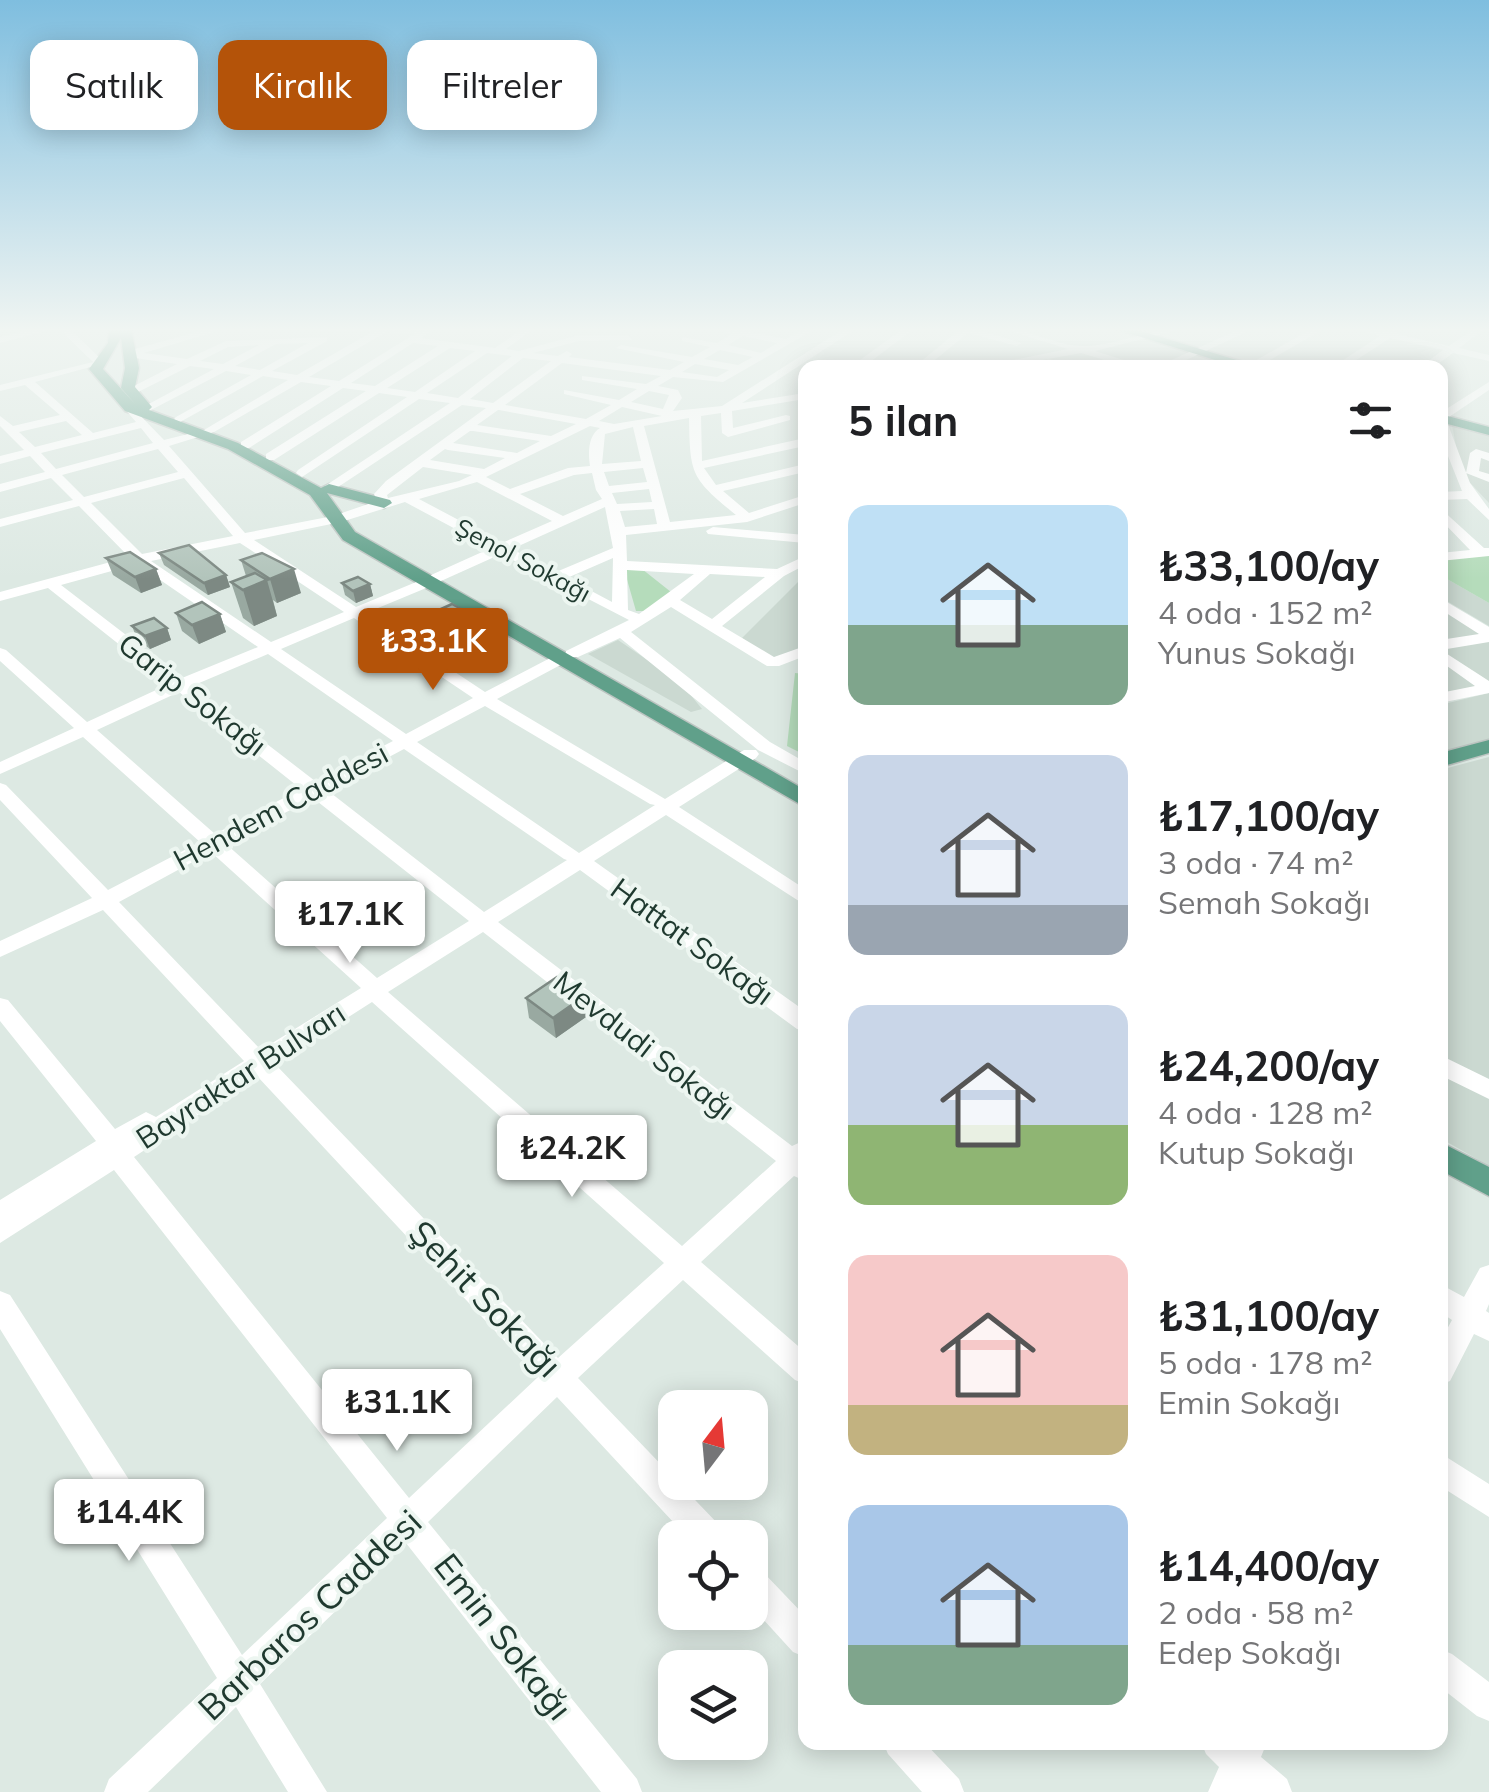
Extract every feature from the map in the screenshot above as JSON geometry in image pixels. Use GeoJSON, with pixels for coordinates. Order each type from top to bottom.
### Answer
{"type":"FeatureCollection","features":[{"type":"Feature","properties":{"kind":"main road"},"geometry":{"type":"LineString","coordinates":[[148,412],[270,456],[329,489],[384,503]]}},
{"type":"Feature","properties":{"kind":"main road"},"geometry":{"type":"LineString","coordinates":[[153,412],[180,418],[316,492],[343,522],[431,581],[737,754],[798,783]]}},
{"type":"Feature","properties":{"kind":"main road"},"geometry":{"type":"LineString","coordinates":[[1448,420],[1487,429]]}},
{"type":"Feature","properties":{"kind":"main road"},"geometry":{"type":"LineString","coordinates":[[329,489],[343,522]]}},
{"type":"Feature","properties":{"kind":"main road"},"geometry":{"type":"LineString","coordinates":[[566,657],[712,732],[798,795]]}},
{"type":"Feature","properties":{"kind":"main road"},"geometry":{"type":"LineString","coordinates":[[1448,758],[1489,746]]}},
{"type":"Feature","properties":{"kind":"main road"},"geometry":{"type":"LineString","coordinates":[[1448,1160],[1489,1183]]}},
{"type":"Feature","properties":{"kind":"street"},"geometry":{"type":"LineString","coordinates":[[62,412],[90,436]]}},
{"type":"Feature","properties":{"kind":"street"},"geometry":{"type":"LineString","coordinates":[[0,460],[90,436],[132,412]]}},
{"type":"Feature","properties":{"kind":"street"},"geometry":{"type":"LineString","coordinates":[[140,412],[184,474],[242,537],[485,699],[661,804],[798,893]]}},
{"type":"Feature","properties":{"kind":"street"},"geometry":{"type":"LineString","coordinates":[[180,418],[191,412]]}},
{"type":"Feature","properties":{"kind":"street"},"geometry":{"type":"LineString","coordinates":[[0,488],[206,432],[241,412]]}},
{"type":"Feature","properties":{"kind":"street"},"geometry":{"type":"LineString","coordinates":[[245,446],[299,412]]}},
{"type":"Feature","properties":{"kind":"street"},"geometry":{"type":"LineString","coordinates":[[270,456],[342,412]]}},
{"type":"Feature","properties":{"kind":"street"},"geometry":{"type":"LineString","coordinates":[[302,473],[392,412]]}},
{"type":"Feature","properties":{"kind":"street"},"geometry":{"type":"LineString","coordinates":[[329,489],[446,412]]}},
{"type":"Feature","properties":{"kind":"street"},"geometry":{"type":"LineString","coordinates":[[384,503],[380,494],[493,412]]}},
{"type":"Feature","properties":{"kind":"street"},"geometry":{"type":"LineString","coordinates":[[529,412],[614,427],[712,412]]}},
{"type":"Feature","properties":{"kind":"street"},"geometry":{"type":"LineString","coordinates":[[0,597],[140,559],[314,523],[343,522],[384,503],[482,476],[608,412]]}},
{"type":"Feature","properties":{"kind":"street"},"geometry":{"type":"LineString","coordinates":[[667,412],[691,417]]}},
{"type":"Feature","properties":{"kind":"street"},"geometry":{"type":"LineString","coordinates":[[726,412],[728,433],[790,421],[777,412]]}},
{"type":"Feature","properties":{"kind":"street"},"geometry":{"type":"LineString","coordinates":[[11,430],[68,417]]}},
{"type":"Feature","properties":{"kind":"street"},"geometry":{"type":"LineString","coordinates":[[691,417],[696,466],[713,490],[747,518]]}},
{"type":"Feature","properties":{"kind":"street","name":"Hattat Sokağı"},"geometry":{"type":"LineString","coordinates":[[0,419],[140,559],[576,858],[798,1018]]}},
{"type":"Feature","properties":{"kind":"street"},"geometry":{"type":"LineString","coordinates":[[638,425],[665,528]]}},
{"type":"Feature","properties":{"kind":"street"},"geometry":{"type":"LineString","coordinates":[[614,427],[600,432],[594,444],[619,532],[617,589],[621,612]]}},
{"type":"Feature","properties":{"kind":"street"},"geometry":{"type":"LineString","coordinates":[[472,428],[554,440]]}},
{"type":"Feature","properties":{"kind":"street"},"geometry":{"type":"LineString","coordinates":[[1487,429],[1482,455],[1472,473],[1489,478]]}},
{"type":"Feature","properties":{"kind":"street"},"geometry":{"type":"LineString","coordinates":[[696,466],[798,444]]}},
{"type":"Feature","properties":{"kind":"street"},"geometry":{"type":"LineString","coordinates":[[448,446],[544,459]]}},
{"type":"Feature","properties":{"kind":"street"},"geometry":{"type":"LineString","coordinates":[[1448,454],[1454,471],[1489,516]]}},
{"type":"Feature","properties":{"kind":"street"},"geometry":{"type":"LineString","coordinates":[[423,463],[482,476],[564,522]]}},
{"type":"Feature","properties":{"kind":"street"},"geometry":{"type":"LineString","coordinates":[[508,494],[572,471],[648,464]]}},
{"type":"Feature","properties":{"kind":"street"},"geometry":{"type":"LineString","coordinates":[[558,465],[572,471]]}},
{"type":"Feature","properties":{"kind":"street"},"geometry":{"type":"LineString","coordinates":[[713,490],[798,470]]}},
{"type":"Feature","properties":{"kind":"street"},"geometry":{"type":"LineString","coordinates":[[0,523],[184,474]]}},
{"type":"Feature","properties":{"kind":"street"},"geometry":{"type":"LineString","coordinates":[[0,769],[178,686],[431,581],[607,500],[654,485]]}},
{"type":"Feature","properties":{"kind":"street","name":"Şenol Sokağı"},"geometry":{"type":"LineString","coordinates":[[406,497],[642,620]]}},
{"type":"Feature","properties":{"kind":"street"},"geometry":{"type":"LineString","coordinates":[[1448,497],[1479,502]]}},
{"type":"Feature","properties":{"kind":"street"},"geometry":{"type":"LineString","coordinates":[[607,500],[659,504]]}},
{"type":"Feature","properties":{"kind":"street"},"geometry":{"type":"LineString","coordinates":[[619,532],[747,518],[798,501]]}},
{"type":"Feature","properties":{"kind":"street"},"geometry":{"type":"LineString","coordinates":[[1448,520],[1485,552]]}},
{"type":"Feature","properties":{"kind":"street"},"geometry":{"type":"LineString","coordinates":[[703,524],[714,532],[798,538]]}},
{"type":"Feature","properties":{"kind":"street"},"geometry":{"type":"LineString","coordinates":[[1448,530],[1489,530]]}},
{"type":"Feature","properties":{"kind":"street"},"geometry":{"type":"LineString","coordinates":[[1448,556],[1485,552]]}},
{"type":"Feature","properties":{"kind":"street"},"geometry":{"type":"LineString","coordinates":[[556,578],[619,558],[706,570],[778,573]]}},
{"type":"Feature","properties":{"kind":"street"},"geometry":{"type":"LineString","coordinates":[[715,624],[778,573],[798,566]]}},
{"type":"Feature","properties":{"kind":"street","name":"Hendem Caddesi"},"geometry":{"type":"LineString","coordinates":[[0,950],[106,900],[485,699],[622,632],[673,602],[706,570]]}},
{"type":"Feature","properties":{"kind":"street","name":"Garip Sokağı"},"geometry":{"type":"LineString","coordinates":[[50,583],[480,919]]}},
{"type":"Feature","properties":{"kind":"street"},"geometry":{"type":"LineString","coordinates":[[673,602],[715,624],[773,663],[798,654]]}},
{"type":"Feature","properties":{"kind":"street"},"geometry":{"type":"LineString","coordinates":[[1448,608],[1489,636]]}},
{"type":"Feature","properties":{"kind":"street"},"geometry":{"type":"LineString","coordinates":[[622,632],[764,746],[798,765]]}},
{"type":"Feature","properties":{"kind":"street"},"geometry":{"type":"LineString","coordinates":[[1448,644],[1489,636]]}},
{"type":"Feature","properties":{"kind":"street"},"geometry":{"type":"LineString","coordinates":[[0,653],[798,1364]]}},
{"type":"Feature","properties":{"kind":"street"},"geometry":{"type":"LineString","coordinates":[[1448,660],[1489,688]]}},
{"type":"Feature","properties":{"kind":"street"},"geometry":{"type":"LineString","coordinates":[[1448,696],[1489,688]]}},
{"type":"Feature","properties":{"kind":"street"},"geometry":{"type":"LineString","coordinates":[[712,732],[714,708]]}},
{"type":"Feature","properties":{"kind":"street","name":"Bayraktar Bulvarı"},"geometry":{"type":"LineString","coordinates":[[0,1232],[115,1150],[737,754]]}},
{"type":"Feature","properties":{"kind":"street","name":"Şehit Sokağı"},"geometry":{"type":"LineString","coordinates":[[0,789],[693,1520]]}},
{"type":"Feature","properties":{"kind":"street","name":"Mevdudi Sokağı"},"geometry":{"type":"LineString","coordinates":[[480,919],[798,1159]]}},
{"type":"Feature","properties":{"kind":"street","name":"Emin Sokağı"},"geometry":{"type":"LineString","coordinates":[[0,1006],[624,1792]]}},
{"type":"Feature","properties":{"kind":"street"},"geometry":{"type":"LineString","coordinates":[[1448,1068],[1489,1090]]}},
{"type":"Feature","properties":{"kind":"street","name":"Bayraktar Bulvarı"},"geometry":{"type":"LineString","coordinates":[[0,1214],[115,1150]]}},
{"type":"Feature","properties":{"kind":"street","name":"Barbaros Caddesi"},"geometry":{"type":"LineString","coordinates":[[122,1792],[560,1376],[684,1261],[798,1164]]}},
{"type":"Feature","properties":{"kind":"street"},"geometry":{"type":"LineString","coordinates":[[1448,1361],[1480,1322],[1489,1277]]}},
{"type":"Feature","properties":{"kind":"street"},"geometry":{"type":"LineString","coordinates":[[1448,1303],[1480,1322]]}},
{"type":"Feature","properties":{"kind":"street"},"geometry":{"type":"LineString","coordinates":[[0,1304],[241,1680],[308,1792]]}},
{"type":"Feature","properties":{"kind":"street"},"geometry":{"type":"LineString","coordinates":[[1448,1474],[1489,1502]]}},
{"type":"Feature","properties":{"kind":"street"},"geometry":{"type":"LineString","coordinates":[[768,1600],[798,1632]]}},
{"type":"Feature","properties":{"kind":"street"},"geometry":{"type":"LineString","coordinates":[[1448,1672],[1489,1704]]}},
{"type":"Feature","properties":{"kind":"street"},"geometry":{"type":"LineString","coordinates":[[907,1750],[946,1792]]}},
{"type":"Feature","properties":{"kind":"street"},"geometry":{"type":"LineString","coordinates":[[1234,1760],[1274,1792]]}},
{"type":"Feature","properties":{"kind":"shaded area"},"geometry":{"type":"Polygon","coordinates":[[[1452,425],[1489,436],[1489,503],[1461,473],[1452,425]]]}},
{"type":"Feature","properties":{"kind":"shaded area"},"geometry":{"type":"Polygon","coordinates":[[[1448,580],[1489,603],[1489,626],[1448,602],[1448,580]]]}},
{"type":"Feature","properties":{"kind":"shaded area"},"geometry":{"type":"Polygon","coordinates":[[[798,582],[798,649],[772,659],[742,638],[798,582]]]}},
{"type":"Feature","properties":{"kind":"shaded area"},"geometry":{"type":"Polygon","coordinates":[[[1448,607],[1489,632],[1489,684],[1448,692],[1448,607]]]}},
{"type":"Feature","properties":{"kind":"shaded area"},"geometry":{"type":"Polygon","coordinates":[[[618,640],[681,683],[702,709],[691,712],[588,654],[618,640]]]}},
{"type":"Feature","properties":{"kind":"shaded area"},"geometry":{"type":"Polygon","coordinates":[[[1489,693],[1489,739],[1448,751],[1448,703],[1489,693]]]}},
{"type":"Feature","properties":{"kind":"shaded area"},"geometry":{"type":"Polygon","coordinates":[[[1489,757],[1489,1166],[1448,1143],[1448,768],[1489,757]]]}},
{"type":"Feature","properties":{"kind":"green space"},"geometry":{"type":"Polygon","coordinates":[[[1489,555],[1489,603],[1448,580],[1448,559],[1489,555]]]}},
{"type":"Feature","properties":{"kind":"green space"},"geometry":{"type":"Polygon","coordinates":[[[624,569],[642,569],[671,592],[648,611],[636,611],[624,569]]]}},
{"type":"Feature","properties":{"kind":"green space"},"geometry":{"type":"Polygon","coordinates":[[[795,673],[798,673],[798,752],[787,746],[795,673]]]}},
{"type":"Feature","properties":{"kind":"building"},"geometry":{"type":"Polygon","coordinates":[[[189,545],[226,575],[204,583],[159,553],[189,545]]]}},
{"type":"Feature","properties":{"kind":"building"},"geometry":{"type":"Polygon","coordinates":[[[130,552],[156,569],[135,577],[106,558],[130,552]]]}},
{"type":"Feature","properties":{"kind":"building"},"geometry":{"type":"Polygon","coordinates":[[[262,553],[294,569],[270,579],[241,560],[262,553]]]}},
{"type":"Feature","properties":{"kind":"building"},"geometry":{"type":"Polygon","coordinates":[[[255,573],[267,580],[243,590],[231,582],[255,573]]]}},
{"type":"Feature","properties":{"kind":"building"},"geometry":{"type":"Polygon","coordinates":[[[358,577],[370,584],[353,591],[342,583],[358,577]]]}},
{"type":"Feature","properties":{"kind":"building"},"geometry":{"type":"Polygon","coordinates":[[[202,602],[220,614],[192,625],[176,613],[202,602]]]}},
{"type":"Feature","properties":{"kind":"building"},"geometry":{"type":"Polygon","coordinates":[[[452,604],[465,611],[443,622],[430,614],[452,604]]]}},
{"type":"Feature","properties":{"kind":"building"},"geometry":{"type":"Polygon","coordinates":[[[154,618],[167,628],[145,636],[132,626],[154,618]]]}},
{"type":"Feature","properties":{"kind":"building"},"geometry":{"type":"Polygon","coordinates":[[[557,977],[583,997],[553,1018],[526,998],[557,977]]]}}]}
